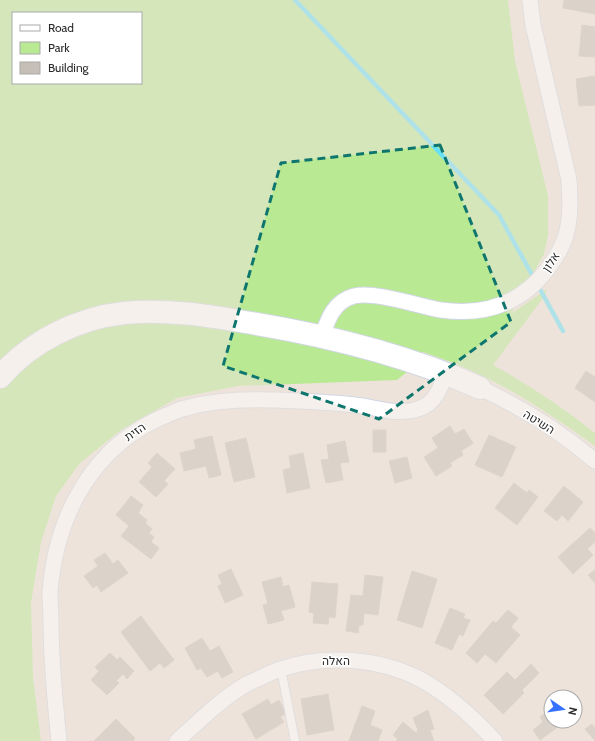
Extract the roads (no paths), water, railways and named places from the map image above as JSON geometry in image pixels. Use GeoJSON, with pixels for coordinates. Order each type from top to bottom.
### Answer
{"type":"FeatureCollection","features":[{"type":"Feature","properties":{"kind":"main road"},"geometry":{"type":"LineString","coordinates":[[0,376],[30,350],[54,334],[75,325],[98,318],[124,313],[152,311],[183,313],[264,325],[322,336],[382,351],[445,373],[480,388]]}},
{"type":"Feature","properties":{"kind":"street","name":"אלון"},"geometry":{"type":"LineString","coordinates":[[322,336],[334,310],[346,299],[355,296],[366,295],[380,297],[441,310],[482,310],[500,306],[527,291],[541,278],[552,263],[561,248],[567,232],[570,216],[569,180],[533,25],[530,0]]}},
{"type":"Feature","properties":{"kind":"street","name":"הזית"},"geometry":{"type":"LineString","coordinates":[[60,741],[51,644],[50,592],[57,546],[71,506],[92,472],[118,444],[149,422],[185,408],[226,401],[312,401],[395,411],[412,411],[420,409],[433,399],[438,392],[445,373]]}},
{"type":"Feature","properties":{"kind":"street","name":"השיטה"},"geometry":{"type":"LineString","coordinates":[[480,388],[522,410],[551,428],[595,461]]}},
{"type":"Feature","properties":{"kind":"street","name":"האלה"},"geometry":{"type":"LineString","coordinates":[[177,741],[213,708],[246,684],[281,669],[316,661],[351,660],[386,666],[419,679],[450,698],[479,723],[495,741]]}},
{"type":"Feature","properties":{"kind":"lane"},"geometry":{"type":"LineString","coordinates":[[281,669],[296,741]]}},
{"type":"Feature","properties":{"kind":"waterway"},"geometry":{"type":"LineString","coordinates":[[295,0],[499,215],[563,331]]}}]}
